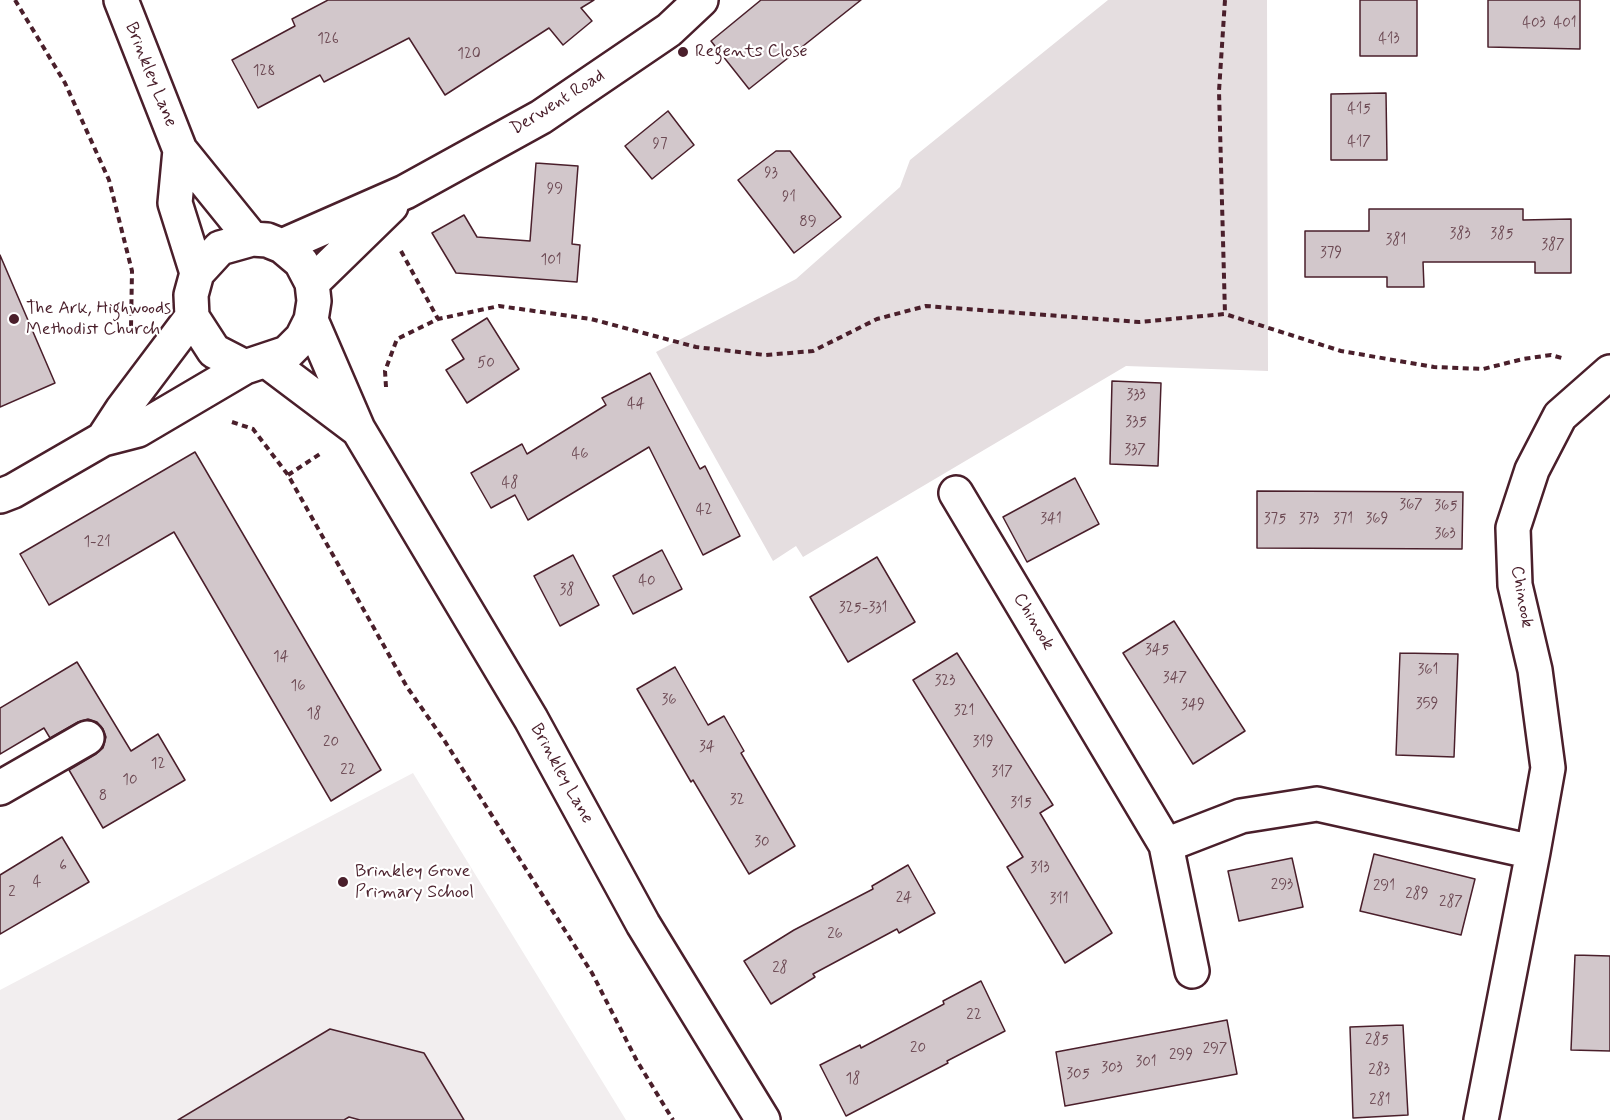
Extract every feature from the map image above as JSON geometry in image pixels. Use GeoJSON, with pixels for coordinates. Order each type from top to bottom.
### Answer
{"type":"FeatureCollection","features":[{"type":"Feature","properties":{"kind":"street","name":"Brinkley Lane"},"geometry":{"type":"LineString","coordinates":[[121,0],[180,150],[267,242],[301,262],[312,283],[314,301],[311,320],[302,338],[287,352],[256,364]]}},
{"type":"Feature","properties":{"kind":"street","name":"Derwent Road"},"geometry":{"type":"LineString","coordinates":[[267,242],[405,192],[541,117],[669,30],[701,0]]}},
{"type":"Feature","properties":{"kind":"street","name":"Brinkley Lane"},"geometry":{"type":"LineString","coordinates":[[180,150],[175,203],[197,273],[191,295],[192,317],[214,351],[256,364],[358,429]]}},
{"type":"Feature","properties":{"kind":"street","name":"Derwent Road"},"geometry":{"type":"LineString","coordinates":[[312,283],[405,192]]}},
{"type":"Feature","properties":{"kind":"street"},"geometry":{"type":"LineString","coordinates":[[197,273],[220,248],[267,242]]}},
{"type":"Feature","properties":{"kind":"street"},"geometry":{"type":"LineString","coordinates":[[103,439],[192,317]]}},
{"type":"Feature","properties":{"kind":"street","name":"Brinkley Lane"},"geometry":{"type":"LineString","coordinates":[[311,320],[358,429],[531,720],[644,924],[763,1120]]}},
{"type":"Feature","properties":{"kind":"street"},"geometry":{"type":"LineString","coordinates":[[0,496],[13,492],[103,439],[138,430],[256,364]]}},
{"type":"Feature","properties":{"kind":"street","name":"Chinook"},"geometry":{"type":"LineString","coordinates":[[1481,1120],[1548,768],[1536,670],[1515,585],[1513,528],[1532,470],[1560,416],[1610,372]]}},
{"type":"Feature","properties":{"kind":"street","name":"Chinook"},"geometry":{"type":"LineString","coordinates":[[956,493],[1166,845],[1192,971]]}},
{"type":"Feature","properties":{"kind":"street"},"geometry":{"type":"LineString","coordinates":[[0,788],[87,738]]}},
{"type":"Feature","properties":{"kind":"street"},"geometry":{"type":"LineString","coordinates":[[1166,845],[1241,816],[1317,804],[1533,852]]}},
{"type":"Feature","properties":{"kind":"path"},"geometry":{"type":"LineString","coordinates":[[15,0],[64,83],[109,180],[132,271],[131,336]]}},
{"type":"Feature","properties":{"kind":"path"},"geometry":{"type":"LineString","coordinates":[[1225,0],[1219,91],[1226,314]]}},
{"type":"Feature","properties":{"kind":"path"},"geometry":{"type":"LineString","coordinates":[[381,215],[438,319]]}},
{"type":"Feature","properties":{"kind":"path"},"geometry":{"type":"LineString","coordinates":[[387,392],[385,371],[397,339],[438,319],[499,306],[591,319],[696,347],[765,355],[813,351],[877,319],[926,306],[1139,322],[1226,314],[1341,351],[1434,367],[1483,369],[1551,355],[1571,360]]}},
{"type":"Feature","properties":{"kind":"path"},"geometry":{"type":"LineString","coordinates":[[228,420],[253,429],[288,475],[406,687],[444,740],[592,973],[637,1060],[673,1120]]}},
{"type":"Feature","properties":{"kind":"path"},"geometry":{"type":"LineString","coordinates":[[288,475],[358,429]]}},
{"type":"Feature","properties":{"kind":"shaded area"},"geometry":{"type":"Polygon","coordinates":[[[1108,0],[1267,0],[1268,371],[1126,366],[803,557],[796,546],[773,561],[656,352],[796,279],[900,187],[910,160],[1108,0]]]}},
{"type":"Feature","properties":{"kind":"shaded area","name":"Brinkley Grove Primary School"},"geometry":{"type":"Polygon","coordinates":[[[413,773],[626,1120],[0,1120],[0,990],[413,773]]]}},
{"type":"Feature","properties":{"kind":"building"},"geometry":{"type":"Polygon","coordinates":[[[328,0],[594,0],[581,8],[592,21],[563,45],[549,28],[445,95],[409,38],[324,82],[320,75],[258,108],[232,60],[295,26],[292,19],[328,0]]]}},
{"type":"Feature","properties":{"kind":"building"},"geometry":{"type":"Polygon","coordinates":[[[761,0],[861,0],[749,89],[711,41],[761,0]]]}},
{"type":"Feature","properties":{"kind":"building"},"geometry":{"type":"Polygon","coordinates":[[[1360,0],[1417,0],[1417,56],[1360,56],[1360,0]]]}},
{"type":"Feature","properties":{"kind":"building"},"geometry":{"type":"Polygon","coordinates":[[[1488,0],[1580,0],[1580,49],[1488,47],[1488,0]]]}},
{"type":"Feature","properties":{"kind":"building"},"geometry":{"type":"Polygon","coordinates":[[[1386,93],[1387,160],[1331,160],[1331,94],[1386,93]]]}},
{"type":"Feature","properties":{"kind":"building"},"geometry":{"type":"Polygon","coordinates":[[[668,111],[694,145],[652,179],[625,146],[668,111]]]}},
{"type":"Feature","properties":{"kind":"building"},"geometry":{"type":"Polygon","coordinates":[[[776,151],[790,151],[841,217],[794,253],[738,180],[776,151]]]}},
{"type":"Feature","properties":{"kind":"building"},"geometry":{"type":"Polygon","coordinates":[[[536,163],[578,166],[572,244],[580,245],[577,282],[456,273],[432,233],[464,215],[477,237],[530,241],[536,163]]]}},
{"type":"Feature","properties":{"kind":"building"},"geometry":{"type":"Polygon","coordinates":[[[1369,209],[1523,209],[1523,220],[1571,219],[1571,273],[1535,273],[1535,262],[1423,262],[1424,287],[1387,287],[1387,277],[1305,277],[1305,231],[1369,231],[1369,209]]]}},
{"type":"Feature","properties":{"kind":"building","name":"The Ark, Highwoods Methodist Church"},"geometry":{"type":"Polygon","coordinates":[[[0,255],[55,383],[0,407],[0,255]]]}},
{"type":"Feature","properties":{"kind":"building"},"geometry":{"type":"Polygon","coordinates":[[[487,318],[519,369],[467,403],[446,370],[464,359],[452,340],[487,318]]]}},
{"type":"Feature","properties":{"kind":"building"},"geometry":{"type":"Polygon","coordinates":[[[650,373],[700,469],[705,466],[740,536],[703,555],[649,447],[528,520],[515,495],[491,508],[471,473],[522,444],[527,454],[606,405],[602,398],[650,373]]]}},
{"type":"Feature","properties":{"kind":"building"},"geometry":{"type":"Polygon","coordinates":[[[1112,381],[1161,383],[1158,466],[1110,464],[1112,381]]]}},
{"type":"Feature","properties":{"kind":"building"},"geometry":{"type":"Polygon","coordinates":[[[195,452],[381,770],[331,801],[174,532],[49,605],[20,554],[195,452]]]}},
{"type":"Feature","properties":{"kind":"building"},"geometry":{"type":"Polygon","coordinates":[[[1075,478],[1099,524],[1027,562],[1003,517],[1075,478]]]}},
{"type":"Feature","properties":{"kind":"building"},"geometry":{"type":"Polygon","coordinates":[[[1257,491],[1463,492],[1462,549],[1257,548],[1257,491]]]}},
{"type":"Feature","properties":{"kind":"building"},"geometry":{"type":"Polygon","coordinates":[[[662,550],[682,589],[633,614],[613,576],[662,550]]]}},
{"type":"Feature","properties":{"kind":"building"},"geometry":{"type":"Polygon","coordinates":[[[573,555],[599,605],[560,626],[534,576],[573,555]]]}},
{"type":"Feature","properties":{"kind":"building"},"geometry":{"type":"Polygon","coordinates":[[[877,557],[915,622],[848,662],[810,597],[877,557]]]}},
{"type":"Feature","properties":{"kind":"building"},"geometry":{"type":"Polygon","coordinates":[[[1174,621],[1245,731],[1193,764],[1123,653],[1174,621]]]}},
{"type":"Feature","properties":{"kind":"building"},"geometry":{"type":"Polygon","coordinates":[[[957,653],[1053,805],[1040,813],[1112,933],[1065,963],[1007,867],[1023,857],[913,680],[957,653]]]}},
{"type":"Feature","properties":{"kind":"building"},"geometry":{"type":"Polygon","coordinates":[[[1400,653],[1458,654],[1454,757],[1396,755],[1400,653]]]}},
{"type":"Feature","properties":{"kind":"building"},"geometry":{"type":"Polygon","coordinates":[[[77,662],[131,751],[158,734],[185,780],[103,828],[69,770],[103,748],[106,737],[97,722],[88,719],[78,722],[50,738],[44,728],[0,754],[0,708],[77,662]]]}},
{"type":"Feature","properties":{"kind":"building"},"geometry":{"type":"Polygon","coordinates":[[[675,667],[708,725],[724,716],[744,751],[741,753],[795,846],[749,874],[693,780],[691,782],[637,689],[675,667]]]}},
{"type":"Feature","properties":{"kind":"building"},"geometry":{"type":"Polygon","coordinates":[[[62,837],[89,882],[0,934],[0,875],[62,837]]]}},
{"type":"Feature","properties":{"kind":"building"},"geometry":{"type":"Polygon","coordinates":[[[1374,854],[1475,879],[1461,935],[1360,911],[1374,854]]]}},
{"type":"Feature","properties":{"kind":"building"},"geometry":{"type":"Polygon","coordinates":[[[1292,858],[1303,907],[1239,921],[1228,871],[1292,858]]]}},
{"type":"Feature","properties":{"kind":"building"},"geometry":{"type":"Polygon","coordinates":[[[908,865],[935,913],[899,933],[897,929],[813,974],[815,977],[771,1004],[744,961],[794,930],[873,889],[872,886],[908,865]]]}},
{"type":"Feature","properties":{"kind":"building"},"geometry":{"type":"Polygon","coordinates":[[[1575,955],[1610,956],[1610,1051],[1571,1050],[1575,955]]]}},
{"type":"Feature","properties":{"kind":"building"},"geometry":{"type":"Polygon","coordinates":[[[981,981],[1005,1031],[846,1116],[820,1065],[860,1045],[861,1048],[944,1004],[943,1001],[981,981]]]}},
{"type":"Feature","properties":{"kind":"building"},"geometry":{"type":"Polygon","coordinates":[[[1227,1020],[1237,1074],[1065,1106],[1056,1052],[1227,1020]]]}},
{"type":"Feature","properties":{"kind":"building"},"geometry":{"type":"Polygon","coordinates":[[[1403,1025],[1408,1115],[1353,1118],[1350,1027],[1403,1025]]]}},
{"type":"Feature","properties":{"kind":"building"},"geometry":{"type":"Polygon","coordinates":[[[330,1029],[424,1053],[464,1120],[360,1120],[349,1117],[344,1120],[178,1120],[330,1029]]]}},
{"type":"Feature","properties":{"kind":"place","name":"Regents Close"},"geometry":{"type":"Point","coordinates":[683,52]}},
{"type":"Feature","properties":{"kind":"place","name":"The Ark, Highwoods Methodist Church"},"geometry":{"type":"Point","coordinates":[14,319]}},
{"type":"Feature","properties":{"kind":"place","name":"Brinkley Grove Primary School"},"geometry":{"type":"Point","coordinates":[343,882]}}]}
